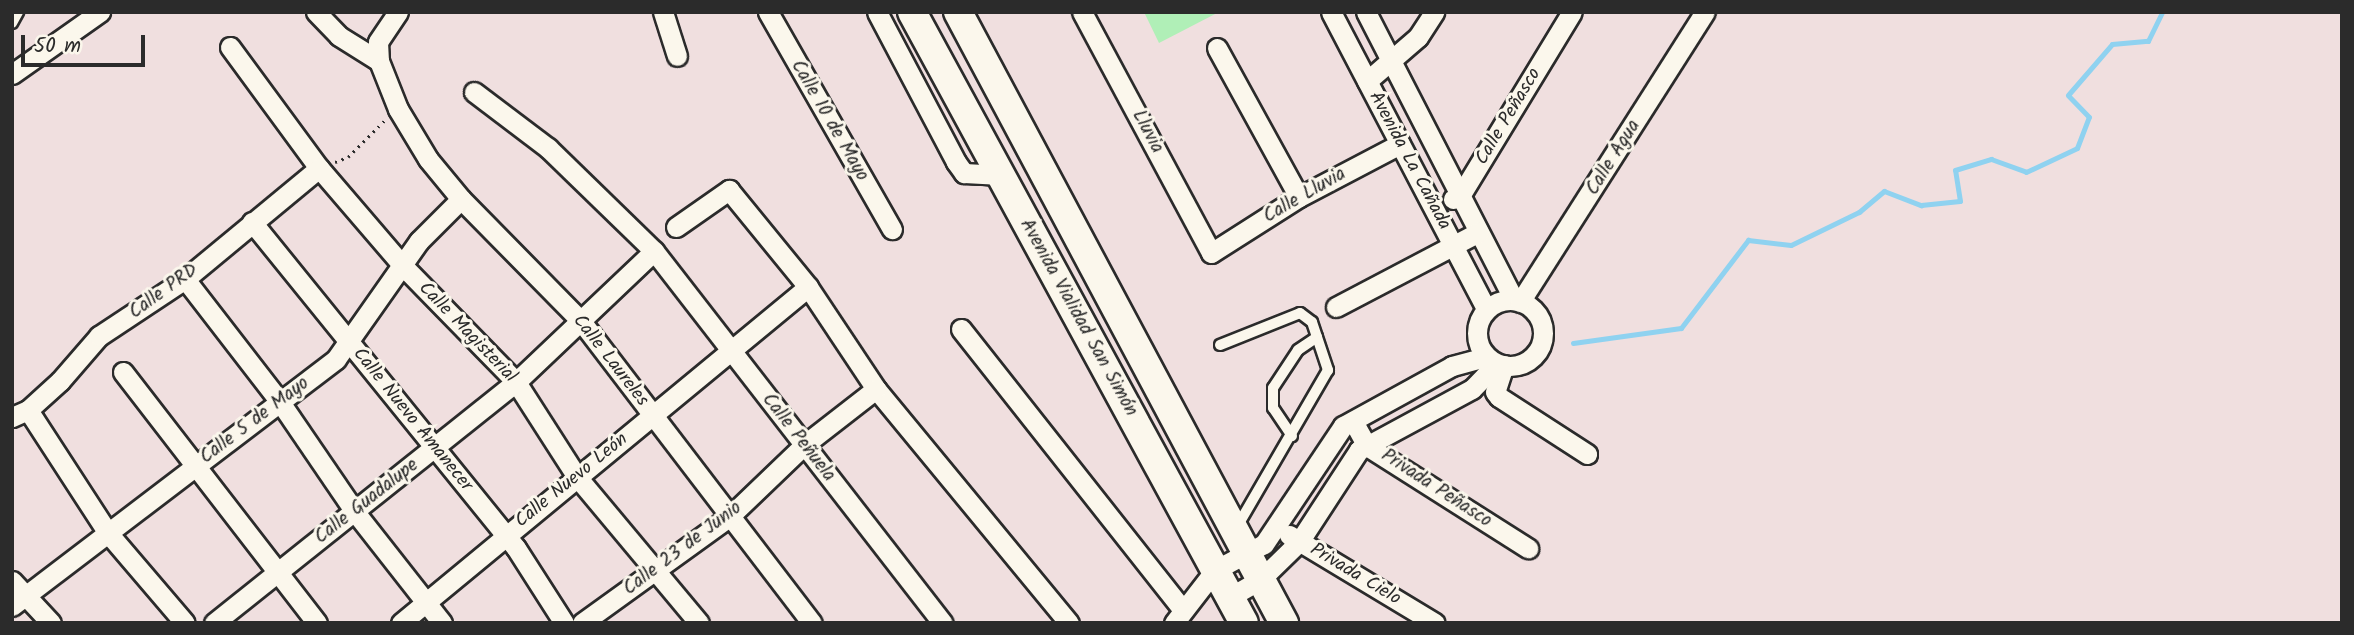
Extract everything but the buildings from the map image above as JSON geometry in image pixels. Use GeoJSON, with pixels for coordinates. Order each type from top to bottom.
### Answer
{"type":"FeatureCollection","features":[{"type":"Feature","properties":{"kind":"main road","name":"Avenida Vialidad San Simón"},"geometry":{"type":"LineString","coordinates":[[958,12],[1284,623]]}},
{"type":"Feature","properties":{"kind":"main road","name":"Avenida Vialidad San Simón"},"geometry":{"type":"LineString","coordinates":[[914,16],[1244,623]]}},
{"type":"Feature","properties":{"kind":"street"},"geometry":{"type":"LineString","coordinates":[[12,74],[100,12]]}},
{"type":"Feature","properties":{"kind":"street"},"geometry":{"type":"LineString","coordinates":[[316,12],[339,36],[379,61]]}},
{"type":"Feature","properties":{"kind":"street"},"geometry":{"type":"LineString","coordinates":[[398,12],[378,42],[379,61],[398,109]]}},
{"type":"Feature","properties":{"kind":"street"},"geometry":{"type":"LineString","coordinates":[[663,12],[677,56]]}},
{"type":"Feature","properties":{"kind":"street","name":"Calle 10 de Mayo"},"geometry":{"type":"LineString","coordinates":[[768,12],[892,229]]}},
{"type":"Feature","properties":{"kind":"street"},"geometry":{"type":"LineString","coordinates":[[877,12],[964,173],[1001,175]]}},
{"type":"Feature","properties":{"kind":"street","name":"Lluvia"},"geometry":{"type":"LineString","coordinates":[[1082,12],[1211,253]]}},
{"type":"Feature","properties":{"kind":"street","name":"Avenida La Cañada"},"geometry":{"type":"LineString","coordinates":[[1331,12],[1486,309]]}},
{"type":"Feature","properties":{"kind":"street","name":"Avenida La Cañada"},"geometry":{"type":"LineString","coordinates":[[1366,12],[1517,301]]}},
{"type":"Feature","properties":{"kind":"street"},"geometry":{"type":"LineString","coordinates":[[1367,80],[1392,63],[1418,37],[1434,12]]}},
{"type":"Feature","properties":{"kind":"street","name":"Calle Peñasco"},"geometry":{"type":"LineString","coordinates":[[1460,195],[1572,12]]}},
{"type":"Feature","properties":{"kind":"street","name":"Calle Agua"},"geometry":{"type":"LineString","coordinates":[[1517,301],[1705,12]]}},
{"type":"Feature","properties":{"kind":"street"},"geometry":{"type":"LineString","coordinates":[[893,41],[914,16]]}},
{"type":"Feature","properties":{"kind":"street","name":"Calle Magisterial"},"geometry":{"type":"LineString","coordinates":[[230,47],[318,168],[402,265],[516,382],[577,477],[699,623]]}},
{"type":"Feature","properties":{"kind":"street"},"geometry":{"type":"LineString","coordinates":[[1217,48],[1299,197]]}},
{"type":"Feature","properties":{"kind":"street","name":"Calle Peñuela"},"geometry":{"type":"LineString","coordinates":[[474,92],[548,148],[654,251],[943,623]]}},
{"type":"Feature","properties":{"kind":"street"},"geometry":{"type":"LineString","coordinates":[[1386,117],[1409,96]]}},
{"type":"Feature","properties":{"kind":"street","name":"Calle Laureles"},"geometry":{"type":"LineString","coordinates":[[398,109],[428,159],[461,199],[581,321],[813,623]]}},
{"type":"Feature","properties":{"kind":"street","name":"Calle Lluvia"},"geometry":{"type":"LineString","coordinates":[[1211,253],[1299,197],[1400,144]]}},
{"type":"Feature","properties":{"kind":"street","name":"Calle PRD"},"geometry":{"type":"LineString","coordinates":[[20,414],[100,336],[185,279],[318,168]]}},
{"type":"Feature","properties":{"kind":"street"},"geometry":{"type":"LineString","coordinates":[[676,227],[729,190],[808,287],[876,389],[1069,623]]}},
{"type":"Feature","properties":{"kind":"street"},"geometry":{"type":"LineString","coordinates":[[1434,209],[1460,195]]}},
{"type":"Feature","properties":{"kind":"street","name":"Calle 5 de Mayo"},"geometry":{"type":"LineString","coordinates":[[17,594],[108,533],[336,359],[402,265],[461,199]]}},
{"type":"Feature","properties":{"kind":"street","name":"Calle Nuevo Amanecer"},"geometry":{"type":"LineString","coordinates":[[252,222],[506,536],[564,623]]}},
{"type":"Feature","properties":{"kind":"street"},"geometry":{"type":"LineString","coordinates":[[1336,307],[1479,232]]}},
{"type":"Feature","properties":{"kind":"street","name":"Calle Guadalupe"},"geometry":{"type":"LineString","coordinates":[[214,623],[516,382],[654,251]]}},
{"type":"Feature","properties":{"kind":"street"},"geometry":{"type":"LineString","coordinates":[[185,279],[280,402],[355,512],[442,623]]}},
{"type":"Feature","properties":{"kind":"street","name":"Calle Nuevo León"},"geometry":{"type":"LineString","coordinates":[[401,623],[808,287]]}},
{"type":"Feature","properties":{"kind":"street"},"geometry":{"type":"LineString","coordinates":[[961,329],[1178,616],[1240,543],[1264,544],[1330,442],[1353,421],[1452,366],[1495,362],[1528,361],[1543,336],[1535,311],[1517,301],[1486,309],[1476,334],[1495,362],[1495,391],[1499,397],[1587,454]]}},
{"type":"Feature","properties":{"kind":"street"},"geometry":{"type":"LineString","coordinates":[[1230,597],[1260,580],[1299,542],[1349,461],[1367,446],[1472,389],[1495,362]]}},
{"type":"Feature","properties":{"kind":"street"},"geometry":{"type":"LineString","coordinates":[[123,372],[317,623]]}},
{"type":"Feature","properties":{"kind":"street","name":"Calle 23 de Junio"},"geometry":{"type":"LineString","coordinates":[[582,623],[729,517],[804,445],[876,389]]}},
{"type":"Feature","properties":{"kind":"street"},"geometry":{"type":"LineString","coordinates":[[20,414],[108,533],[185,623]]}},
{"type":"Feature","properties":{"kind":"street","name":"Privada Peñasco"},"geometry":{"type":"LineString","coordinates":[[1353,421],[1367,446],[1528,548]]}},
{"type":"Feature","properties":{"kind":"street","name":"Privada Cielo"},"geometry":{"type":"LineString","coordinates":[[1275,526],[1435,623]]}},
{"type":"Feature","properties":{"kind":"street"},"geometry":{"type":"LineString","coordinates":[[17,594],[51,623]]}},
{"type":"Feature","properties":{"kind":"lane"},"geometry":{"type":"LineString","coordinates":[[12,23],[18,12]]}},
{"type":"Feature","properties":{"kind":"lane"},"geometry":{"type":"LineString","coordinates":[[1220,345],[1300,313],[1312,322],[1328,370],[1292,436],[1240,543]]}},
{"type":"Feature","properties":{"kind":"lane"},"geometry":{"type":"LineString","coordinates":[[1292,436],[1273,408],[1273,388],[1298,350],[1317,337]]}},
{"type":"Feature","properties":{"kind":"path"},"geometry":{"type":"LineString","coordinates":[[318,168],[348,157],[398,109]]}},
{"type":"Feature","properties":{"kind":"green space"},"geometry":{"type":"Polygon","coordinates":[[[1144,12],[1219,12],[1159,43],[1144,12]]]}},
{"type":"Feature","properties":{"kind":"waterway"},"geometry":{"type":"LineString","coordinates":[[1573,343],[1681,328],[1748,240],[1791,245],[1859,212],[1884,191],[1921,205],[1960,201],[1955,170],[1991,159],[2026,172],[2077,148],[2089,117],[2068,95],[2112,44],[2148,41],[2162,12]]}}]}
